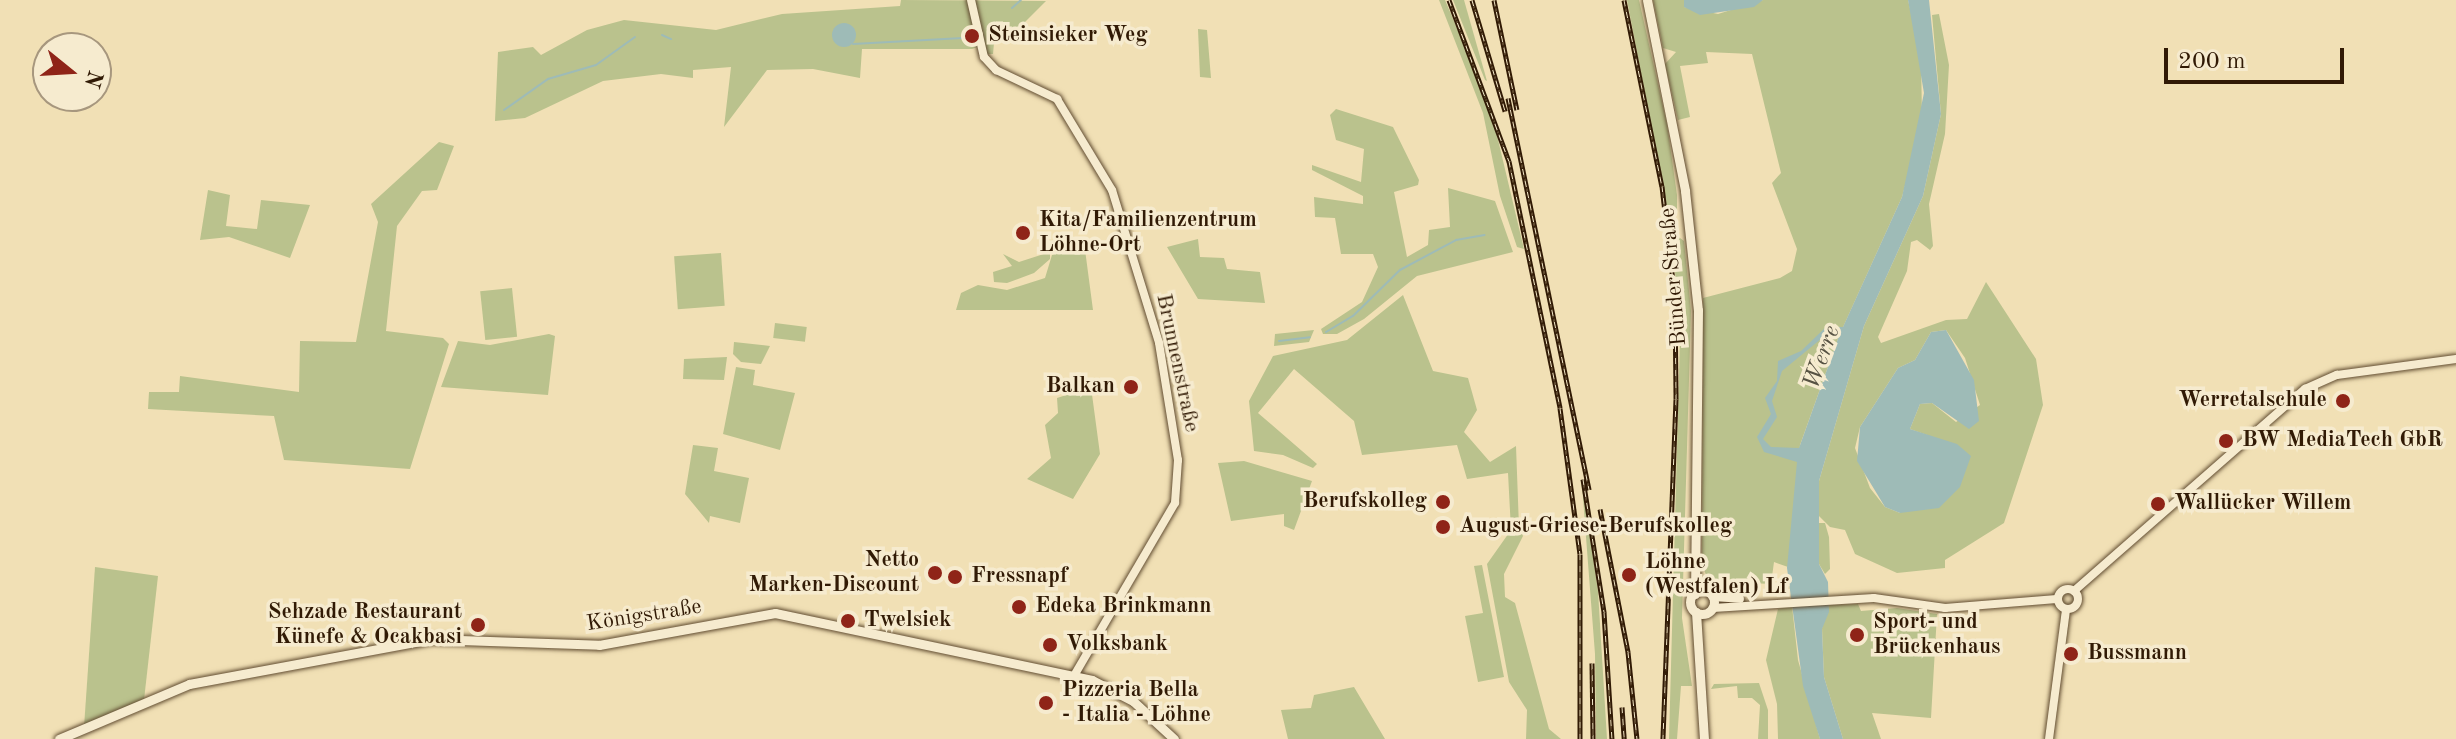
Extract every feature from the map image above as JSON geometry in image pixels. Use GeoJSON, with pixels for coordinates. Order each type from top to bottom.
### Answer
{"type":"FeatureCollection","features":[{"type":"Feature","properties":{"kind":"main road","name":"Bünder Straße"},"geometry":{"type":"LineString","coordinates":[[1647,0],[1683,177],[1698,310],[1699,592],[1691,601],[1707,608],[1698,649],[1704,739]]}},
{"type":"Feature","properties":{"kind":"main road"},"geometry":{"type":"LineString","coordinates":[[1699,592],[1707,608]]}},
{"type":"Feature","properties":{"kind":"main road","name":"Königstraße"},"geometry":{"type":"LineString","coordinates":[[59,739],[189,684],[416,642],[462,638],[599,645],[775,613],[1074,676],[1122,693],[1174,739]]}},
{"type":"Feature","properties":{"kind":"street","name":"Brunnenstraße"},"geometry":{"type":"LineString","coordinates":[[971,0],[984,57],[996,70],[1057,99],[1112,190],[1159,343],[1178,460],[1175,503],[1074,676]]}},
{"type":"Feature","properties":{"kind":"street"},"geometry":{"type":"LineString","coordinates":[[1707,608],[1765,601],[1887,598],[1945,608],[2057,599],[2064,590],[2074,591],[2305,389],[2337,375],[2456,359]]}},
{"type":"Feature","properties":{"kind":"street"},"geometry":{"type":"LineString","coordinates":[[2066,610],[2077,603],[2074,591]]}},
{"type":"Feature","properties":{"kind":"street"},"geometry":{"type":"LineString","coordinates":[[2049,739],[2066,610],[2057,599]]}},
{"type":"Feature","properties":{"kind":"green space"},"geometry":{"type":"Polygon","coordinates":[[[901,0],[1046,1],[1015,32],[994,43],[993,54],[987,54],[983,45],[972,49],[862,49],[860,78],[813,69],[767,70],[724,127],[731,67],[693,70],[693,78],[661,74],[603,81],[525,118],[495,121],[498,52],[533,47],[541,55],[587,30],[624,20],[716,30],[782,14],[900,6],[901,0]]]}},
{"type":"Feature","properties":{"kind":"green space"},"geometry":{"type":"Polygon","coordinates":[[[1439,0],[1445,0],[1490,106],[1524,249],[1517,247],[1500,196],[1483,113],[1439,0]]]}},
{"type":"Feature","properties":{"kind":"green space"},"geometry":{"type":"Polygon","coordinates":[[[1453,0],[1464,0],[1487,81],[1485,80],[1453,0]]]}},
{"type":"Feature","properties":{"kind":"green space"},"geometry":{"type":"Polygon","coordinates":[[[1627,0],[1639,0],[1667,124],[1677,195],[1677,209],[1669,219],[1627,0]]]}},
{"type":"Feature","properties":{"kind":"green space"},"geometry":{"type":"Polygon","coordinates":[[[1653,0],[1684,0],[1684,7],[1718,14],[1763,0],[1908,0],[1921,56],[1922,120],[1902,197],[1839,336],[1800,445],[1788,567],[1774,562],[1771,584],[1730,582],[1727,593],[1712,589],[1702,565],[1703,298],[1780,278],[1792,271],[1797,249],[1772,183],[1781,173],[1752,54],[1706,52],[1708,63],[1680,66],[1690,117],[1678,120],[1665,64],[1676,52],[1663,48],[1653,0]]]}},
{"type":"Feature","properties":{"kind":"green space"},"geometry":{"type":"Polygon","coordinates":[[[1939,14],[1949,65],[1945,134],[1929,204],[1933,246],[1930,250],[1917,240],[1911,242],[1907,271],[1878,337],[1881,343],[1946,320],[1967,319],[1986,282],[2036,359],[2043,405],[2004,523],[1945,560],[1945,568],[1897,573],[1855,554],[1845,530],[1830,527],[1818,515],[1819,481],[1864,326],[1923,196],[1941,114],[1932,15],[1939,14]],[[1946,330],[1931,332],[1915,360],[1898,368],[1860,427],[1855,448],[1870,488],[1885,507],[1900,513],[1927,435],[1910,429],[1920,404],[1932,403],[1956,422],[1980,405],[1965,358],[1946,330]]]}},
{"type":"Feature","properties":{"kind":"green space"},"geometry":{"type":"Polygon","coordinates":[[[1198,29],[1207,30],[1211,78],[1200,77],[1198,29]]]}},
{"type":"Feature","properties":{"kind":"green space"},"geometry":{"type":"Polygon","coordinates":[[[1336,109],[1393,127],[1419,180],[1418,185],[1394,192],[1407,257],[1428,245],[1429,230],[1450,227],[1448,188],[1495,201],[1513,252],[1417,276],[1364,319],[1337,334],[1323,334],[1321,329],[1362,302],[1378,267],[1373,254],[1341,254],[1335,218],[1315,217],[1314,197],[1363,204],[1363,196],[1312,170],[1312,165],[1361,182],[1364,149],[1336,140],[1330,115],[1336,109]]]}},
{"type":"Feature","properties":{"kind":"green space"},"geometry":{"type":"Polygon","coordinates":[[[439,142],[454,146],[437,190],[422,191],[397,226],[386,331],[443,338],[449,344],[410,469],[284,460],[274,416],[148,409],[149,392],[179,392],[180,376],[299,392],[300,341],[356,342],[378,222],[371,204],[439,142]]]}},
{"type":"Feature","properties":{"kind":"green space"},"geometry":{"type":"Polygon","coordinates":[[[208,190],[230,195],[226,226],[257,229],[261,200],[310,205],[290,258],[229,237],[200,240],[208,190]]]}},
{"type":"Feature","properties":{"kind":"green space"},"geometry":{"type":"Polygon","coordinates":[[[1672,232],[1684,241],[1691,311],[1682,618],[1692,686],[1681,686],[1677,739],[1669,739],[1680,338],[1672,232]]]}},
{"type":"Feature","properties":{"kind":"green space"},"geometry":{"type":"Polygon","coordinates":[[[1198,239],[1200,257],[1224,258],[1227,269],[1260,272],[1265,303],[1198,299],[1167,247],[1198,239]]]}},
{"type":"Feature","properties":{"kind":"green space"},"geometry":{"type":"Polygon","coordinates":[[[1084,242],[1093,310],[956,310],[961,293],[978,285],[1007,290],[1045,278],[1052,255],[1084,242]]]}},
{"type":"Feature","properties":{"kind":"green space"},"geometry":{"type":"Polygon","coordinates":[[[1050,252],[1050,259],[1034,273],[1007,283],[994,282],[993,272],[1012,266],[1003,254],[1019,262],[1050,252]]]}},
{"type":"Feature","properties":{"kind":"green space"},"geometry":{"type":"Polygon","coordinates":[[[721,253],[725,306],[678,309],[674,256],[721,253]]]}},
{"type":"Feature","properties":{"kind":"green space"},"geometry":{"type":"Polygon","coordinates":[[[512,288],[517,337],[485,340],[480,291],[512,288]]]}},
{"type":"Feature","properties":{"kind":"green space"},"geometry":{"type":"Polygon","coordinates":[[[1403,295],[1433,371],[1468,378],[1477,410],[1464,432],[1490,462],[1516,446],[1519,527],[1523,536],[1504,574],[1505,597],[1515,603],[1549,729],[1561,739],[1526,739],[1527,710],[1509,682],[1487,564],[1511,530],[1508,473],[1467,479],[1457,445],[1362,455],[1354,421],[1294,369],[1258,413],[1317,464],[1313,468],[1283,455],[1254,451],[1249,401],[1273,356],[1347,340],[1403,295]]]}},
{"type":"Feature","properties":{"kind":"green space"},"geometry":{"type":"Polygon","coordinates":[[[775,323],[807,327],[805,342],[773,338],[775,323]]]}},
{"type":"Feature","properties":{"kind":"green space"},"geometry":{"type":"Polygon","coordinates":[[[1314,330],[1309,342],[1274,346],[1275,334],[1314,330]]]}},
{"type":"Feature","properties":{"kind":"green space"},"geometry":{"type":"Polygon","coordinates":[[[549,334],[555,336],[548,395],[441,387],[458,341],[490,345],[549,334]]]}},
{"type":"Feature","properties":{"kind":"green space"},"geometry":{"type":"Polygon","coordinates":[[[734,342],[770,346],[761,364],[741,362],[733,354],[734,342]]]}},
{"type":"Feature","properties":{"kind":"green space"},"geometry":{"type":"Polygon","coordinates":[[[727,357],[724,380],[683,379],[684,359],[727,357]]]}},
{"type":"Feature","properties":{"kind":"green space"},"geometry":{"type":"Polygon","coordinates":[[[736,367],[755,370],[753,385],[795,393],[780,450],[723,434],[736,367]]]}},
{"type":"Feature","properties":{"kind":"green space"},"geometry":{"type":"Polygon","coordinates":[[[1091,387],[1100,454],[1073,499],[1027,479],[1051,458],[1045,425],[1058,413],[1057,398],[1091,387]]]}},
{"type":"Feature","properties":{"kind":"green space"},"geometry":{"type":"Polygon","coordinates":[[[693,445],[718,448],[714,471],[749,478],[740,523],[710,516],[709,523],[685,494],[693,445]]]}},
{"type":"Feature","properties":{"kind":"green space"},"geometry":{"type":"Polygon","coordinates":[[[1244,461],[1312,481],[1294,530],[1284,526],[1284,514],[1231,521],[1218,463],[1244,461]]]}},
{"type":"Feature","properties":{"kind":"green space"},"geometry":{"type":"Polygon","coordinates":[[[1582,485],[1598,591],[1607,739],[1596,739],[1595,654],[1582,485]]]}},
{"type":"Feature","properties":{"kind":"green space"},"geometry":{"type":"Polygon","coordinates":[[[1818,523],[1825,523],[1829,537],[1830,569],[1825,574],[1819,564],[1818,523]]]}},
{"type":"Feature","properties":{"kind":"green space"},"geometry":{"type":"Polygon","coordinates":[[[1482,565],[1504,677],[1478,682],[1465,616],[1483,613],[1474,566],[1482,565]]]}},
{"type":"Feature","properties":{"kind":"green space"},"geometry":{"type":"Polygon","coordinates":[[[95,567],[158,576],[144,700],[84,727],[95,567]]]}},
{"type":"Feature","properties":{"kind":"green space"},"geometry":{"type":"Polygon","coordinates":[[[1858,604],[1861,611],[1897,608],[1937,614],[1931,718],[1872,713],[1881,739],[1843,739],[1824,677],[1822,628],[1829,605],[1858,604]]]}},
{"type":"Feature","properties":{"kind":"green space"},"geometry":{"type":"Polygon","coordinates":[[[1792,606],[1798,660],[1820,739],[1778,739],[1777,704],[1766,660],[1778,609],[1792,606]]]}},
{"type":"Feature","properties":{"kind":"green space"},"geometry":{"type":"Polygon","coordinates":[[[1759,683],[1768,710],[1768,739],[1758,739],[1760,705],[1752,698],[1738,698],[1737,686],[1711,689],[1714,684],[1759,683]]]}},
{"type":"Feature","properties":{"kind":"green space"},"geometry":{"type":"Polygon","coordinates":[[[1354,687],[1385,739],[1288,739],[1281,710],[1311,708],[1314,695],[1354,687]]]}},
{"type":"Feature","properties":{"kind":"water"},"geometry":{"type":"Polygon","coordinates":[[[1684,0],[1763,0],[1754,7],[1700,15],[1684,7],[1684,0]]]}},
{"type":"Feature","properties":{"kind":"water"},"geometry":{"type":"Polygon","coordinates":[[[1908,0],[1929,0],[1941,114],[1923,196],[1864,326],[1819,481],[1819,564],[1828,582],[1829,612],[1822,629],[1824,677],[1843,739],[1820,739],[1803,686],[1787,568],[1797,462],[1764,452],[1757,437],[1771,414],[1765,398],[1777,381],[1778,361],[1801,351],[1826,327],[1843,327],[1902,197],[1924,93],[1908,0]],[[1827,334],[1782,371],[1772,401],[1777,417],[1763,439],[1771,447],[1799,448],[1839,336],[1827,334]]]}},
{"type":"Feature","properties":{"kind":"water"},"geometry":{"type":"Polygon","coordinates":[[[844,23],[855,30],[856,35],[849,46],[844,47],[833,40],[832,35],[839,24],[844,23]]]}},
{"type":"Feature","properties":{"kind":"water"},"geometry":{"type":"Polygon","coordinates":[[[1946,330],[1974,380],[1979,421],[1969,429],[1932,403],[1920,404],[1910,429],[1957,444],[1971,456],[1960,487],[1939,508],[1900,513],[1885,507],[1857,461],[1860,427],[1898,368],[1915,360],[1931,332],[1946,330]]]}},
{"type":"Feature","properties":{"kind":"waterway"},"geometry":{"type":"LineString","coordinates":[[1012,8],[1021,0]]}},
{"type":"Feature","properties":{"kind":"waterway"},"geometry":{"type":"LineString","coordinates":[[662,35],[671,39]]}},
{"type":"Feature","properties":{"kind":"waterway"},"geometry":{"type":"LineString","coordinates":[[504,110],[548,79],[596,65],[635,37]]}},
{"type":"Feature","properties":{"kind":"waterway"},"geometry":{"type":"LineString","coordinates":[[853,44],[963,38]]}},
{"type":"Feature","properties":{"kind":"waterway"},"geometry":{"type":"LineString","coordinates":[[1326,332],[1353,316],[1400,270],[1456,240],[1485,235]]}},
{"type":"Feature","properties":{"kind":"waterway"},"geometry":{"type":"LineString","coordinates":[[1279,341],[1310,337]]}},
{"type":"Feature","properties":{"kind":"railway"},"geometry":{"type":"LineString","coordinates":[[1449,0],[1509,161],[1560,408],[1580,554],[1580,739]]}},
{"type":"Feature","properties":{"kind":"railway"},"geometry":{"type":"LineString","coordinates":[[1472,0],[1505,111]]}},
{"type":"Feature","properties":{"kind":"railway"},"geometry":{"type":"LineString","coordinates":[[1494,0],[1517,110]]}},
{"type":"Feature","properties":{"kind":"railway"},"geometry":{"type":"LineString","coordinates":[[1624,0],[1662,186],[1675,298],[1676,399],[1663,739]]}},
{"type":"Feature","properties":{"kind":"railway"},"geometry":{"type":"LineString","coordinates":[[1508,98],[1589,490]]}},
{"type":"Feature","properties":{"kind":"railway"},"geometry":{"type":"LineString","coordinates":[[1583,479],[1604,612],[1612,739]]}},
{"type":"Feature","properties":{"kind":"railway"},"geometry":{"type":"LineString","coordinates":[[1600,509],[1628,652],[1637,739]]}},
{"type":"Feature","properties":{"kind":"railway"},"geometry":{"type":"LineString","coordinates":[[1592,663],[1593,739]]}},
{"type":"Feature","properties":{"kind":"railway"},"geometry":{"type":"LineString","coordinates":[[1622,707],[1624,739]]}},
{"type":"Feature","properties":{"kind":"place","name":"Steinsieker Weg"},"geometry":{"type":"Point","coordinates":[972,36]}},
{"type":"Feature","properties":{"kind":"place","name":"Kita/Familienzentrum Löhne-Ort"},"geometry":{"type":"Point","coordinates":[1023,233]}},
{"type":"Feature","properties":{"kind":"place","name":"Balkan"},"geometry":{"type":"Point","coordinates":[1131,387]}},
{"type":"Feature","properties":{"kind":"place","name":"Werretalschule"},"geometry":{"type":"Point","coordinates":[2343,401]}},
{"type":"Feature","properties":{"kind":"place","name":"BW MediaTech GbR"},"geometry":{"type":"Point","coordinates":[2226,441]}},
{"type":"Feature","properties":{"kind":"place","name":"Berufskolleg"},"geometry":{"type":"Point","coordinates":[1443,502]}},
{"type":"Feature","properties":{"kind":"place","name":"Wallücker Willem"},"geometry":{"type":"Point","coordinates":[2158,504]}},
{"type":"Feature","properties":{"kind":"place","name":"August-Griese-Berufskolleg"},"geometry":{"type":"Point","coordinates":[1443,527]}},
{"type":"Feature","properties":{"kind":"place","name":"Netto Marken-Discount"},"geometry":{"type":"Point","coordinates":[935,573]}},
{"type":"Feature","properties":{"kind":"place","name":"Löhne (Westfalen) Lf"},"geometry":{"type":"Point","coordinates":[1629,575]}},
{"type":"Feature","properties":{"kind":"place","name":"Fressnapf"},"geometry":{"type":"Point","coordinates":[955,577]}},
{"type":"Feature","properties":{"kind":"place","name":"Edeka Brinkmann"},"geometry":{"type":"Point","coordinates":[1019,607]}},
{"type":"Feature","properties":{"kind":"place","name":"Twelsiek"},"geometry":{"type":"Point","coordinates":[848,621]}},
{"type":"Feature","properties":{"kind":"place","name":"Sehzade Restaurant Künefe & Ocakbasi"},"geometry":{"type":"Point","coordinates":[478,625]}},
{"type":"Feature","properties":{"kind":"place","name":"Sport- und Brückenhaus"},"geometry":{"type":"Point","coordinates":[1857,635]}},
{"type":"Feature","properties":{"kind":"place","name":"Volksbank"},"geometry":{"type":"Point","coordinates":[1050,645]}},
{"type":"Feature","properties":{"kind":"place","name":"Bussmann"},"geometry":{"type":"Point","coordinates":[2071,654]}},
{"type":"Feature","properties":{"kind":"place","name":"Pizzeria Bella - Italia - Löhne"},"geometry":{"type":"Point","coordinates":[1046,703]}},
{"type":"Feature","properties":{"kind":"water label","name":"Werre"},"geometry":{"type":"Point","coordinates":[1823,358]}}]}
